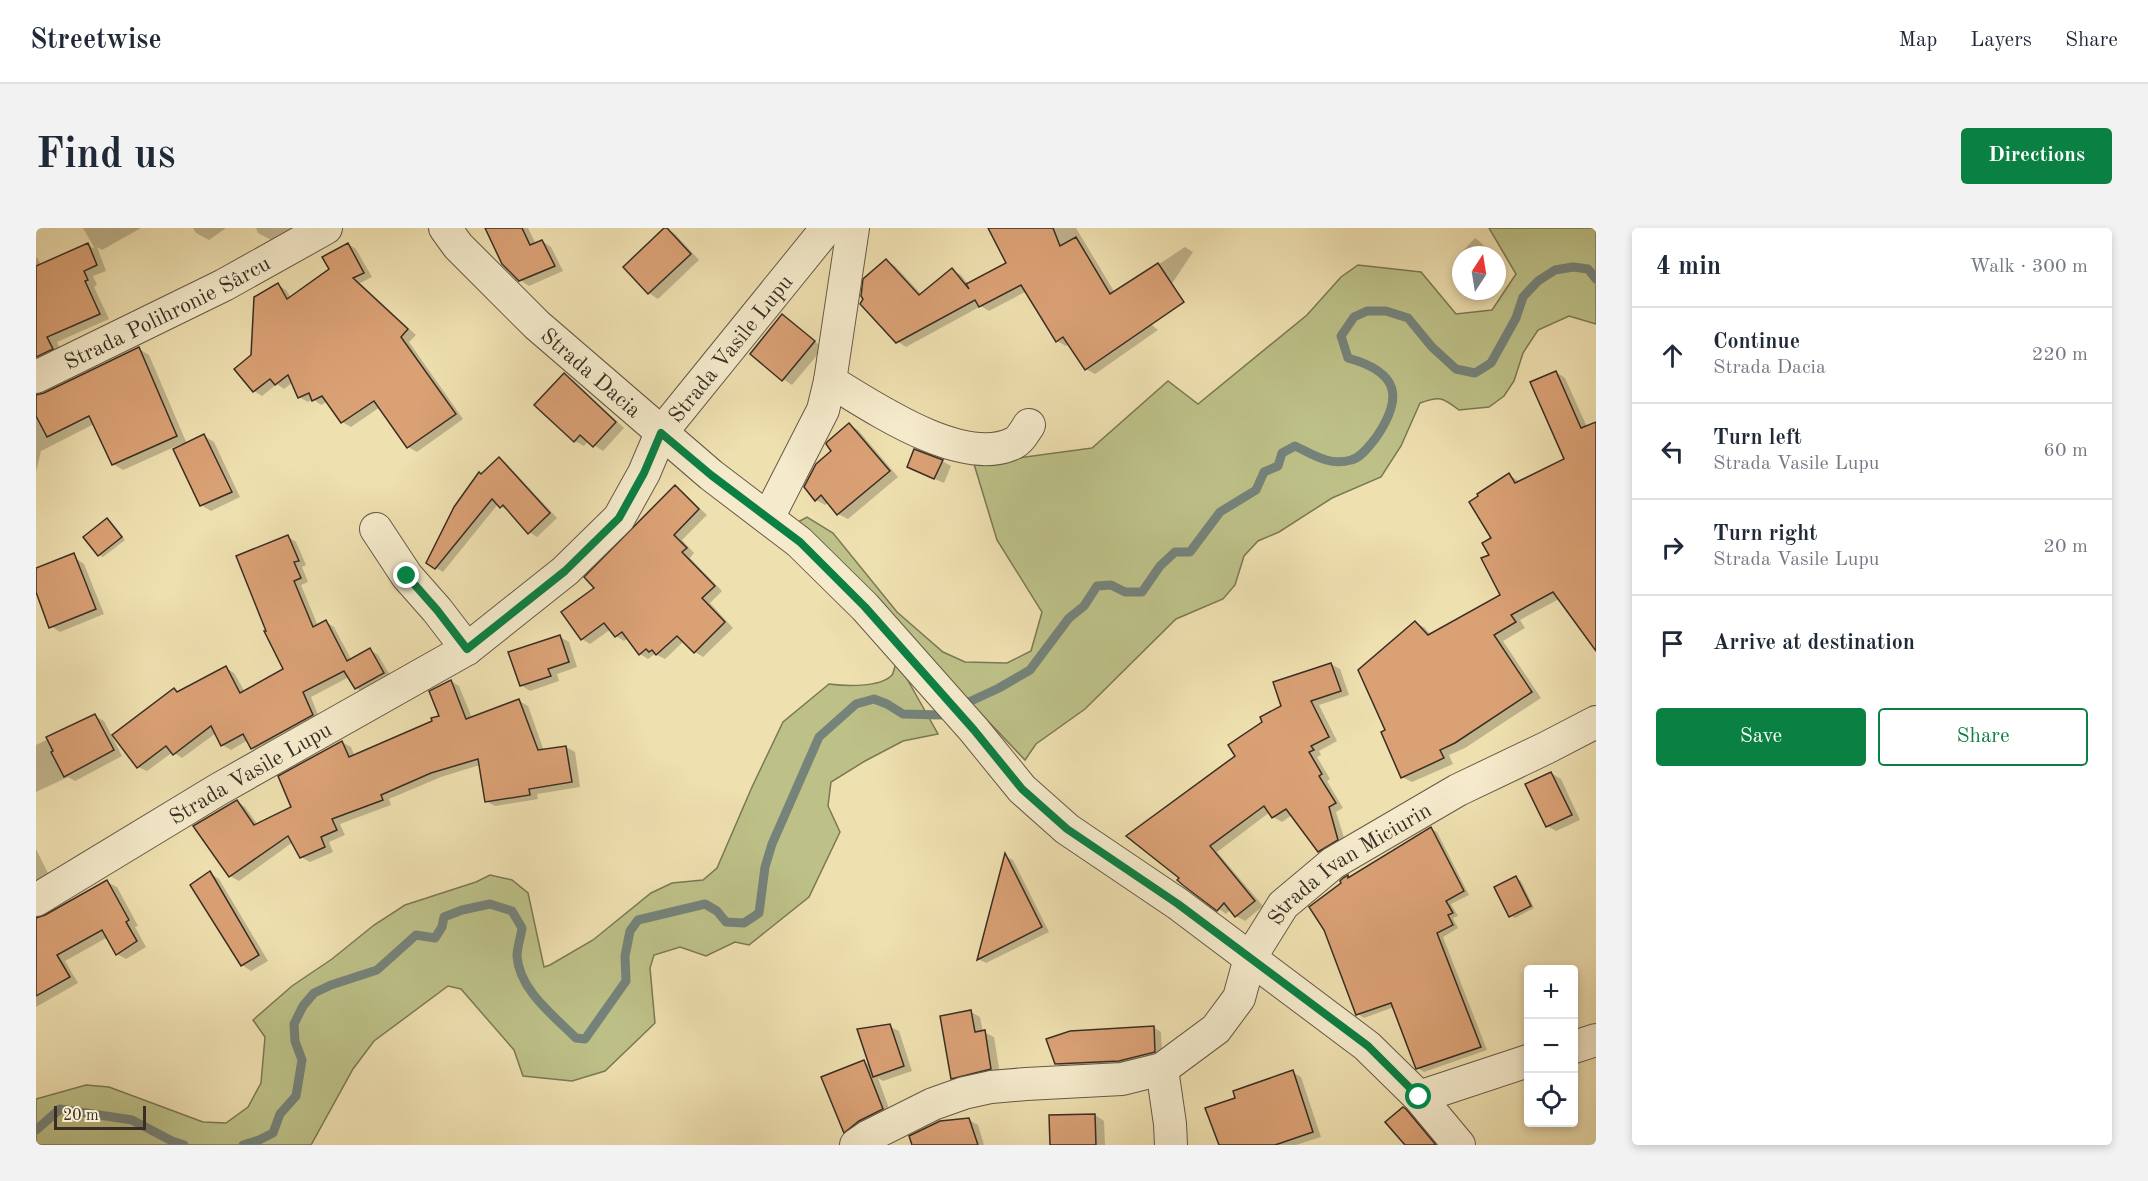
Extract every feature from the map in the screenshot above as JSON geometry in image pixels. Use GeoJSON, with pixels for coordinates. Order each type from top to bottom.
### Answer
{"type":"FeatureCollection","features":[{"type":"Feature","properties":{"kind":"street","name":"Strada Polihronie Sârcu"},"geometry":{"type":"LineString","coordinates":[[36,377],[224,285],[326,228]]}},
{"type":"Feature","properties":{"kind":"street","name":"Strada Dacia"},"geometry":{"type":"LineString","coordinates":[[445,228],[458,246],[537,325],[661,433],[800,542],[865,607],[967,721],[1022,789],[1067,829],[1178,904],[1368,1046],[1419,1097],[1459,1145]]}},
{"type":"Feature","properties":{"kind":"street","name":"Strada Vasile Lupu"},"geometry":{"type":"LineString","coordinates":[[36,900],[219,789],[467,649],[565,571],[619,518],[644,473],[661,433],[827,228]]}},
{"type":"Feature","properties":{"kind":"street"},"geometry":{"type":"LineString","coordinates":[[768,519],[823,410],[830,381],[853,228]]}},
{"type":"Feature","properties":{"kind":"street"},"geometry":{"type":"LineString","coordinates":[[830,381],[891,418],[927,435],[960,446],[990,450],[1016,442],[1029,425]]}},
{"type":"Feature","properties":{"kind":"street"},"geometry":{"type":"LineString","coordinates":[[376,529],[407,576],[467,649]]}},
{"type":"Feature","properties":{"kind":"street","name":"Strada Ivan Miciurin"},"geometry":{"type":"LineString","coordinates":[[856,1145],[868,1136],[933,1104],[964,1093],[991,1087],[1122,1079],[1162,1069],[1216,1029],[1239,998],[1251,958],[1283,905],[1334,863],[1458,790],[1596,722]]}},
{"type":"Feature","properties":{"kind":"street"},"geometry":{"type":"LineString","coordinates":[[1578,1046],[1596,1040]]}},
{"type":"Feature","properties":{"kind":"street"},"geometry":{"type":"LineString","coordinates":[[1419,1097],[1524,1062]]}},
{"type":"Feature","properties":{"kind":"street"},"geometry":{"type":"LineString","coordinates":[[1162,1069],[1171,1145]]}},
{"type":"Feature","properties":{"kind":"green space"},"geometry":{"type":"Polygon","coordinates":[[[1489,228],[1596,228],[1596,324],[1569,316],[1538,330],[1523,353],[1514,381],[1504,396],[1489,407],[1459,410],[1441,399],[1420,403],[1401,446],[1381,477],[1332,498],[1279,532],[1258,541],[1244,556],[1235,585],[1223,599],[1176,619],[1085,709],[1036,744],[1025,760],[798,522],[807,517],[833,533],[897,612],[943,652],[965,662],[1007,663],[1031,651],[1042,612],[997,540],[974,464],[1092,448],[1168,381],[1198,404],[1307,315],[1341,277],[1358,265],[1421,272],[1456,314],[1492,310],[1499,300],[1506,300],[1506,289],[1516,274],[1506,257],[1506,246],[1500,246],[1489,228]]]}},
{"type":"Feature","properties":{"kind":"green space"},"geometry":{"type":"Polygon","coordinates":[[[897,661],[938,734],[903,741],[831,782],[828,806],[840,832],[809,897],[749,945],[735,942],[706,956],[680,947],[654,955],[650,968],[655,1023],[605,1071],[572,1081],[523,1076],[514,1050],[461,989],[448,986],[374,1041],[353,1069],[311,1145],[36,1145],[36,1099],[86,1085],[109,1087],[203,1122],[226,1123],[248,1107],[261,1083],[265,1037],[253,1020],[292,986],[332,959],[374,925],[405,905],[476,882],[490,875],[512,880],[528,893],[544,967],[593,940],[651,893],[672,883],[703,880],[717,868],[783,722],[829,684],[862,685],[879,682],[892,675],[897,661]]]}},
{"type":"Feature","properties":{"kind":"building"},"geometry":{"type":"Polygon","coordinates":[[[485,228],[522,228],[530,245],[542,240],[555,266],[519,281],[502,264],[485,228]]]}},
{"type":"Feature","properties":{"kind":"building"},"geometry":{"type":"Polygon","coordinates":[[[664,228],[667,228],[691,254],[648,294],[623,267],[664,228]]]}},
{"type":"Feature","properties":{"kind":"building"},"geometry":{"type":"Polygon","coordinates":[[[988,228],[1053,228],[1060,246],[1076,237],[1110,294],[1158,263],[1184,302],[1085,370],[1063,337],[1056,342],[1021,285],[979,307],[975,300],[896,343],[860,304],[863,299],[861,296],[863,279],[886,259],[919,295],[952,268],[969,289],[966,284],[1006,263],[988,228]]]}},
{"type":"Feature","properties":{"kind":"building"},"geometry":{"type":"Polygon","coordinates":[[[88,243],[97,265],[84,271],[88,280],[85,281],[100,314],[47,337],[53,349],[36,357],[36,266],[88,243]]]}},
{"type":"Feature","properties":{"kind":"building"},"geometry":{"type":"Polygon","coordinates":[[[348,243],[364,273],[353,278],[408,329],[401,337],[456,414],[407,448],[374,401],[341,423],[322,396],[312,401],[309,393],[298,398],[288,375],[275,385],[270,379],[253,392],[234,369],[251,355],[254,297],[278,283],[287,299],[329,269],[322,257],[348,243]]]}},
{"type":"Feature","properties":{"kind":"building"},"geometry":{"type":"Polygon","coordinates":[[[782,314],[815,341],[782,381],[750,354],[782,314]]]}},
{"type":"Feature","properties":{"kind":"building"},"geometry":{"type":"Polygon","coordinates":[[[139,347],[177,436],[112,465],[89,416],[47,437],[36,416],[36,395],[139,347]]]}},
{"type":"Feature","properties":{"kind":"building"},"geometry":{"type":"Polygon","coordinates":[[[1556,371],[1581,428],[1596,422],[1596,651],[1553,592],[1511,615],[1516,622],[1494,635],[1532,692],[1455,743],[1440,750],[1444,758],[1401,778],[1381,732],[1385,730],[1358,670],[1415,621],[1428,635],[1500,595],[1481,558],[1489,555],[1482,543],[1491,538],[1469,502],[1509,473],[1515,483],[1564,459],[1530,382],[1556,371]]]}},
{"type":"Feature","properties":{"kind":"building"},"geometry":{"type":"Polygon","coordinates":[[[564,373],[616,422],[593,447],[580,435],[574,442],[534,405],[564,373]]]}},
{"type":"Feature","properties":{"kind":"building"},"geometry":{"type":"Polygon","coordinates":[[[849,423],[890,471],[837,515],[821,495],[815,501],[804,487],[816,464],[831,451],[827,442],[849,423]]]}},
{"type":"Feature","properties":{"kind":"building"},"geometry":{"type":"Polygon","coordinates":[[[204,434],[232,492],[200,506],[173,449],[204,434]]]}},
{"type":"Feature","properties":{"kind":"building"},"geometry":{"type":"Polygon","coordinates":[[[914,449],[943,460],[934,479],[907,467],[914,449]]]}},
{"type":"Feature","properties":{"kind":"building"},"geometry":{"type":"Polygon","coordinates":[[[499,457],[550,513],[528,534],[503,505],[500,508],[492,499],[435,569],[426,563],[454,507],[479,472],[481,474],[499,457]]]}},
{"type":"Feature","properties":{"kind":"building"},"geometry":{"type":"Polygon","coordinates":[[[675,485],[699,509],[674,535],[687,548],[682,552],[715,586],[702,598],[725,622],[694,653],[677,636],[656,655],[652,650],[649,652],[646,649],[639,655],[622,632],[615,637],[604,623],[581,640],[561,612],[594,588],[584,577],[675,485]]]}},
{"type":"Feature","properties":{"kind":"building"},"geometry":{"type":"Polygon","coordinates":[[[107,518],[122,537],[98,556],[83,537],[107,518]]]}},
{"type":"Feature","properties":{"kind":"building"},"geometry":{"type":"Polygon","coordinates":[[[288,535],[299,561],[294,562],[301,578],[294,581],[313,627],[326,620],[347,661],[370,648],[384,673],[355,689],[344,671],[303,692],[313,715],[251,749],[243,734],[221,746],[211,726],[173,755],[166,746],[137,768],[112,735],[174,688],[177,692],[226,666],[240,693],[283,669],[264,631],[266,631],[236,556],[288,535]]]}},
{"type":"Feature","properties":{"kind":"building"},"geometry":{"type":"Polygon","coordinates":[[[74,553],[96,609],[49,628],[36,592],[36,568],[74,553]]]}},
{"type":"Feature","properties":{"kind":"building"},"geometry":{"type":"Polygon","coordinates":[[[560,635],[569,662],[548,669],[551,676],[520,686],[508,652],[560,635]]]}},
{"type":"Feature","properties":{"kind":"building"},"geometry":{"type":"Polygon","coordinates":[[[1331,663],[1341,691],[1311,701],[1329,737],[1311,746],[1314,750],[1309,752],[1322,774],[1319,776],[1336,803],[1329,807],[1338,840],[1318,852],[1286,809],[1272,818],[1264,806],[1210,846],[1255,901],[1235,917],[1224,903],[1217,911],[1126,836],[1235,756],[1228,745],[1262,722],[1260,717],[1281,706],[1273,682],[1331,663]]]}},
{"type":"Feature","properties":{"kind":"building"},"geometry":{"type":"Polygon","coordinates":[[[451,680],[466,719],[519,699],[538,750],[566,746],[572,782],[529,789],[530,795],[485,802],[478,759],[431,773],[381,795],[383,800],[332,819],[337,830],[321,837],[325,847],[300,858],[288,836],[229,877],[193,826],[237,800],[254,825],[291,807],[278,776],[342,741],[349,757],[432,721],[431,718],[439,716],[429,691],[451,680]]]}},
{"type":"Feature","properties":{"kind":"building"},"geometry":{"type":"Polygon","coordinates":[[[95,714],[114,750],[64,777],[46,737],[95,714]]]}},
{"type":"Feature","properties":{"kind":"building"},"geometry":{"type":"Polygon","coordinates":[[[1551,772],[1572,815],[1546,827],[1525,784],[1551,772]]]}},
{"type":"Feature","properties":{"kind":"building"},"geometry":{"type":"Polygon","coordinates":[[[1431,827],[1464,891],[1446,901],[1453,913],[1448,915],[1453,925],[1437,933],[1481,1047],[1416,1069],[1391,1003],[1356,1015],[1324,930],[1309,907],[1341,883],[1343,878],[1348,875],[1348,878],[1431,827]]]}},
{"type":"Feature","properties":{"kind":"building"},"geometry":{"type":"Polygon","coordinates":[[[1005,853],[1042,927],[977,960],[1005,853]]]}},
{"type":"Feature","properties":{"kind":"building"},"geometry":{"type":"Polygon","coordinates":[[[210,871],[259,955],[241,966],[190,885],[210,871]]]}},
{"type":"Feature","properties":{"kind":"building"},"geometry":{"type":"Polygon","coordinates":[[[1516,876],[1531,906],[1509,917],[1494,887],[1516,876]]]}},
{"type":"Feature","properties":{"kind":"building"},"geometry":{"type":"Polygon","coordinates":[[[107,880],[129,920],[126,922],[137,941],[116,955],[102,930],[57,955],[70,977],[36,996],[36,918],[107,880]]]}},
{"type":"Feature","properties":{"kind":"building"},"geometry":{"type":"Polygon","coordinates":[[[971,1010],[975,1032],[985,1030],[991,1069],[951,1079],[940,1016],[971,1010]]]}},
{"type":"Feature","properties":{"kind":"building"},"geometry":{"type":"Polygon","coordinates":[[[890,1024],[904,1066],[873,1077],[857,1029],[890,1024]]]}},
{"type":"Feature","properties":{"kind":"building"},"geometry":{"type":"Polygon","coordinates":[[[1154,1026],[1155,1052],[1119,1061],[1055,1064],[1046,1039],[1070,1031],[1154,1026]]]}},
{"type":"Feature","properties":{"kind":"building"},"geometry":{"type":"Polygon","coordinates":[[[864,1060],[883,1109],[859,1121],[844,1133],[821,1077],[864,1060]]]}},
{"type":"Feature","properties":{"kind":"building"},"geometry":{"type":"Polygon","coordinates":[[[1293,1070],[1313,1132],[1275,1145],[1219,1145],[1205,1108],[1235,1098],[1233,1091],[1293,1070]]]}},
{"type":"Feature","properties":{"kind":"building"},"geometry":{"type":"Polygon","coordinates":[[[1403,1107],[1436,1145],[1405,1145],[1385,1122],[1403,1107]]]}},
{"type":"Feature","properties":{"kind":"building"},"geometry":{"type":"Polygon","coordinates":[[[1095,1114],[1096,1145],[1050,1145],[1049,1115],[1095,1114]]]}},
{"type":"Feature","properties":{"kind":"building"},"geometry":{"type":"Polygon","coordinates":[[[969,1118],[978,1145],[912,1145],[909,1136],[940,1121],[969,1118]]]}},
{"type":"Feature","properties":{"kind":"waterway"},"geometry":{"type":"LineString","coordinates":[[243,1145],[273,1133],[280,1114],[296,1096],[302,1060],[295,1041],[294,1024],[303,1006],[314,993],[377,970],[416,935],[435,938],[442,927],[444,917],[462,910],[490,904],[512,911],[522,928],[517,956],[524,980],[539,1002],[558,1021],[576,1038],[585,1039],[626,981],[625,956],[630,931],[638,920],[705,904],[717,911],[726,922],[744,923],[759,913],[765,867],[772,844],[819,737],[856,704],[874,699],[903,714],[941,715],[999,688],[1030,670],[1069,618],[1084,606],[1097,586],[1111,585],[1125,592],[1142,592],[1160,566],[1175,552],[1190,552],[1220,512],[1256,490],[1264,472],[1278,466],[1282,453],[1295,446],[1322,459],[1336,462],[1355,459],[1364,451],[1385,424],[1393,398],[1392,388],[1386,378],[1365,364],[1348,358],[1341,336],[1354,317],[1367,311],[1386,311],[1408,318],[1432,347],[1456,369],[1475,373],[1491,363],[1516,318],[1523,297],[1538,281],[1555,270],[1573,267],[1588,269],[1596,279]]}},
{"type":"Feature","properties":{"kind":"waterway"},"geometry":{"type":"LineString","coordinates":[[36,1130],[60,1109],[132,1120],[184,1145]]}},
{"type":"Feature","properties":{"kind":"route"},"geometry":{"type":"LineString","coordinates":[[407,576],[467,649],[565,571],[619,518],[644,473],[661,433],[711,475],[800,542],[865,607],[945,695],[1022,789],[1067,829],[1178,904],[1368,1046],[1419,1097]]}}]}
